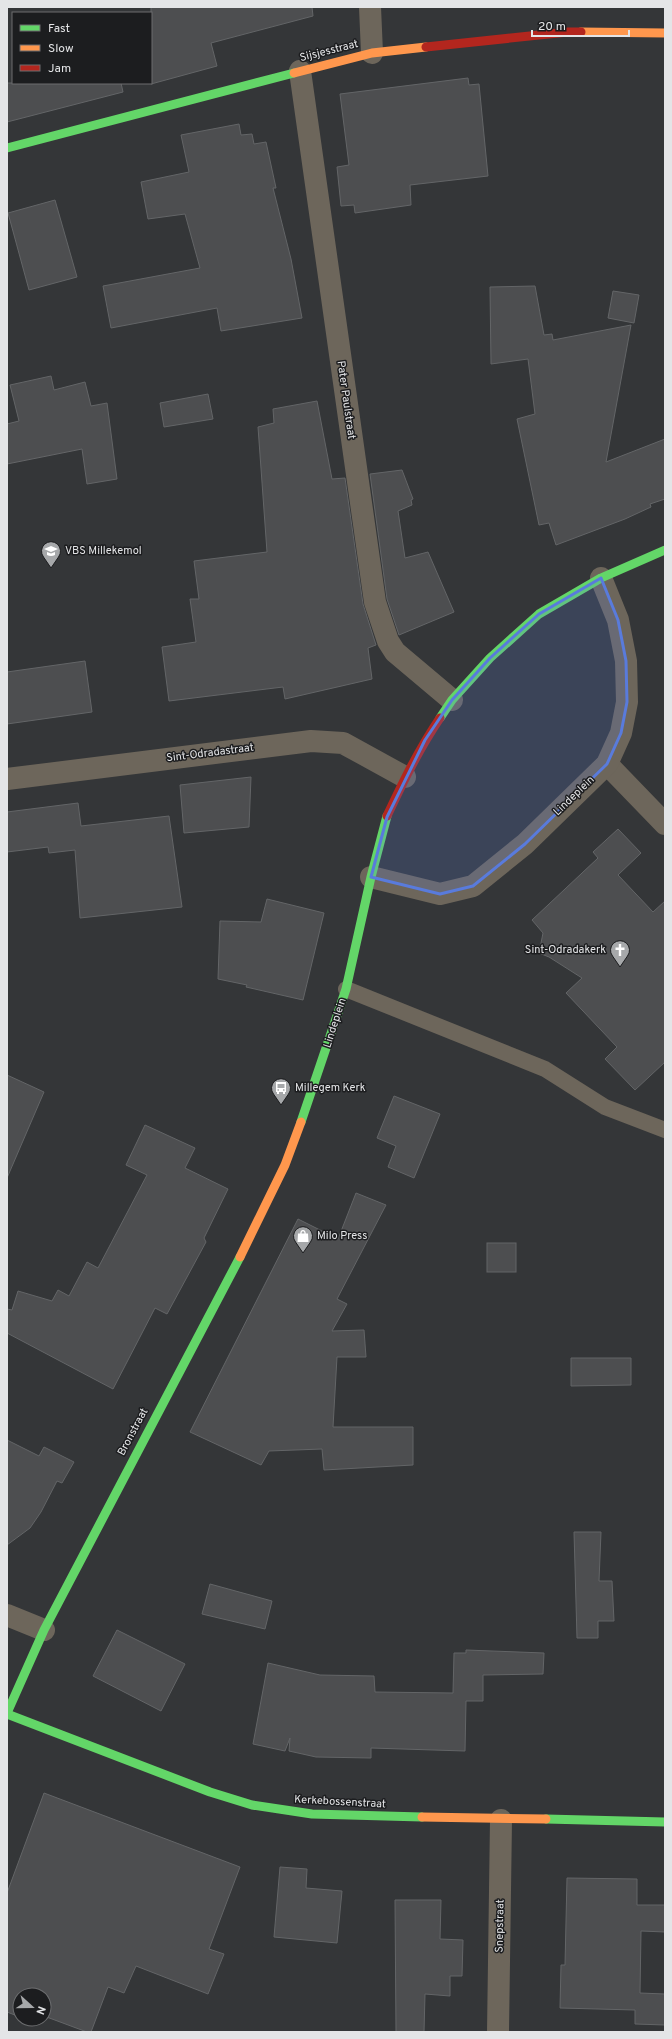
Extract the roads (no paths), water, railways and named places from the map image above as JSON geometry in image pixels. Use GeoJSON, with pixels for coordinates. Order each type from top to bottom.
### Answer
{"type":"FeatureCollection","features":[{"type":"Feature","properties":{"kind":"street"},"geometry":{"type":"LineString","coordinates":[[370,7],[372,53]]}},
{"type":"Feature","properties":{"kind":"street","name":"Sijsjesstraat"},"geometry":{"type":"LineString","coordinates":[[7,148],[372,53],[568,32],[665,33]]}},
{"type":"Feature","properties":{"kind":"street","name":"Pater Paulstraat"},"geometry":{"type":"LineString","coordinates":[[300,71],[309,145],[375,602],[388,641],[396,652],[452,700]]}},
{"type":"Feature","properties":{"kind":"street","name":"Lindeplein"},"geometry":{"type":"LineString","coordinates":[[285,1165],[318,1075],[346,989],[371,877],[387,817],[405,777],[425,740],[452,700],[490,658],[539,614],[601,578],[665,550]]}},
{"type":"Feature","properties":{"kind":"street","name":"Lindeplein"},"geometry":{"type":"LineString","coordinates":[[371,877],[440,894],[473,886],[525,844],[607,764],[620,733],[627,702],[626,661],[618,620],[601,578]]}},
{"type":"Feature","properties":{"kind":"street","name":"Sint-Odradastraat"},"geometry":{"type":"LineString","coordinates":[[7,779],[311,741],[343,743],[405,777]]}},
{"type":"Feature","properties":{"kind":"street"},"geometry":{"type":"LineString","coordinates":[[607,764],[665,824]]}},
{"type":"Feature","properties":{"kind":"street","name":"Bronstraat"},"geometry":{"type":"LineString","coordinates":[[7,1713],[44,1630],[163,1400],[233,1272],[285,1165]]}},
{"type":"Feature","properties":{"kind":"street"},"geometry":{"type":"LineString","coordinates":[[7,1615],[44,1630]]}},
{"type":"Feature","properties":{"kind":"street","name":"Kerkebossenstraat"},"geometry":{"type":"LineString","coordinates":[[7,1713],[210,1792],[252,1805],[312,1814],[501,1820],[665,1822]]}},
{"type":"Feature","properties":{"kind":"street","name":"Snepstraat"},"geometry":{"type":"LineString","coordinates":[[498,2032],[501,1820]]}},
{"type":"Feature","properties":{"kind":"lane"},"geometry":{"type":"LineString","coordinates":[[346,989],[545,1069],[605,1107],[665,1130]]}},
{"type":"Feature","properties":{"kind":"place","name":"VBS Millekemol"},"geometry":{"type":"Point","coordinates":[51,568]}},
{"type":"Feature","properties":{"kind":"place","name":"Sint-Odradakerk"},"geometry":{"type":"Point","coordinates":[620,967]}},
{"type":"Feature","properties":{"kind":"place","name":"Millegem Kerk"},"geometry":{"type":"Point","coordinates":[281,1105]}},
{"type":"Feature","properties":{"kind":"place","name":"Milo Press"},"geometry":{"type":"Point","coordinates":[303,1253]}}]}
